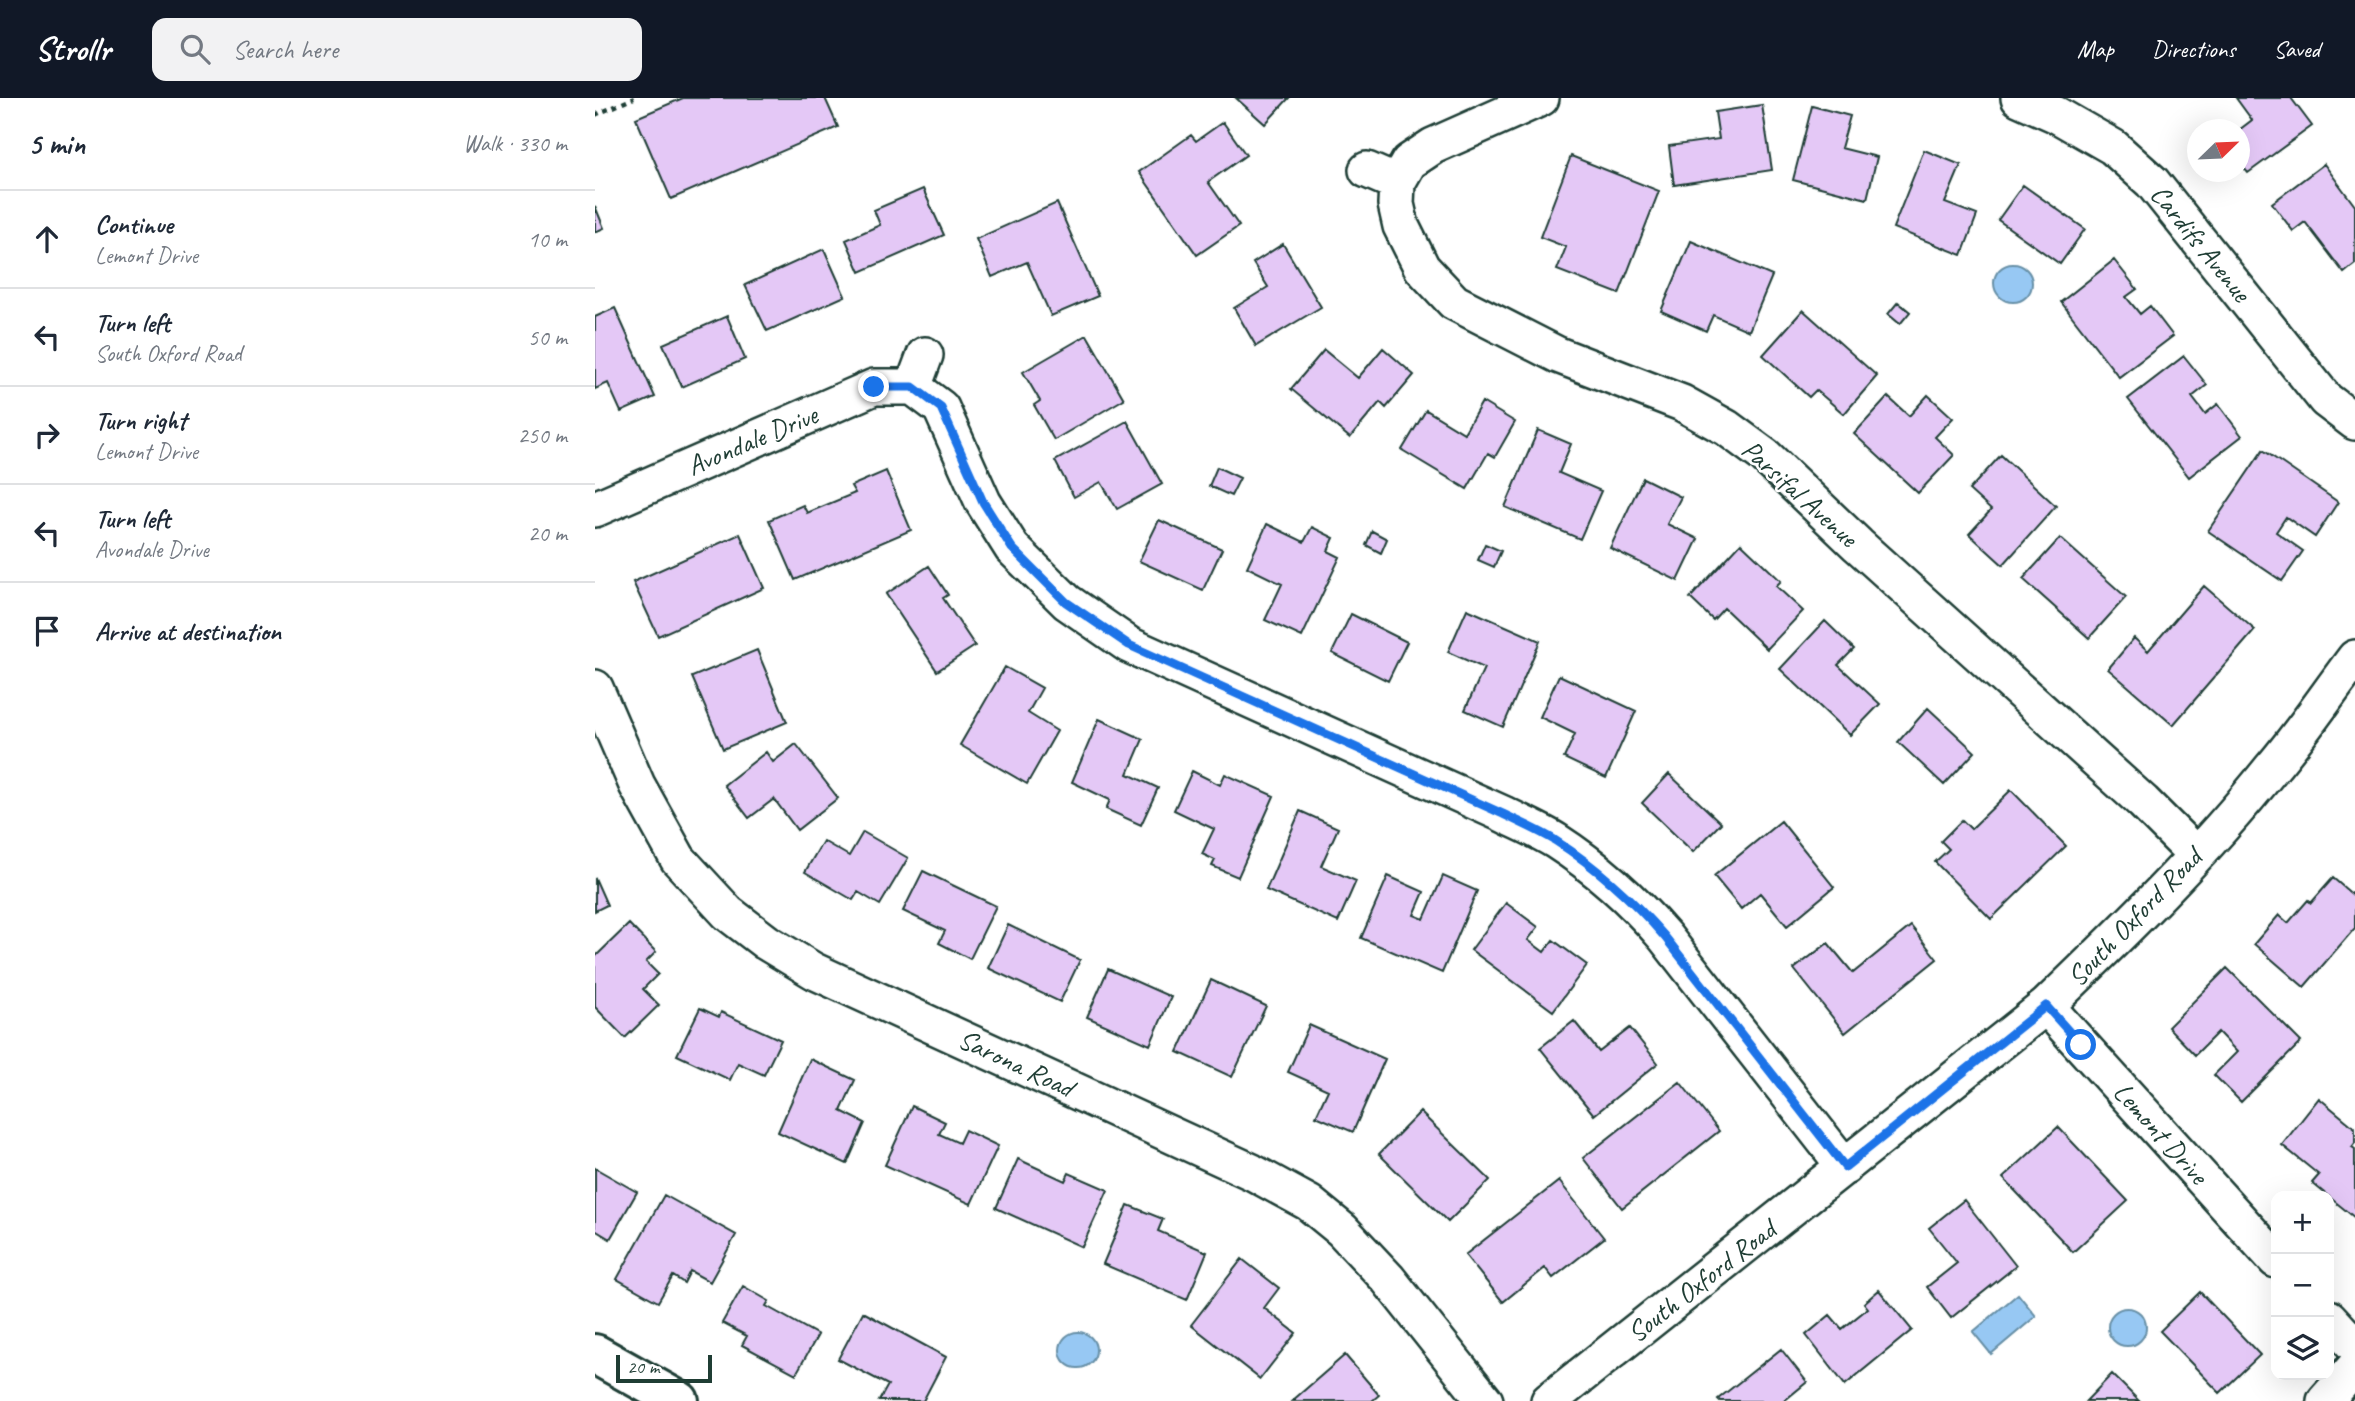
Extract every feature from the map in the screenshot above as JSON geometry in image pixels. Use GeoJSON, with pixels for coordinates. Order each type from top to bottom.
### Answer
{"type":"FeatureCollection","features":[{"type":"Feature","properties":{"kind":"street","name":"Parsifal Avenue"},"geometry":{"type":"LineString","coordinates":[[1541,98],[1433,146],[1382,176],[1396,204],[1401,226],[1422,268],[1454,302],[1476,315],[1558,355],[1682,403],[1727,428],[1765,457],[1940,620],[2143,802],[2196,855]]}},
{"type":"Feature","properties":{"kind":"street","name":"Cardifs Avenue"},"geometry":{"type":"LineString","coordinates":[[2019,98],[2056,115],[2113,148],[2152,182],[2326,400],[2355,422]]}},
{"type":"Feature","properties":{"kind":"street","name":"Avondale Drive"},"geometry":{"type":"LineString","coordinates":[[595,509],[874,387],[919,371],[941,408],[983,502],[1012,548],[1066,602],[1129,645],[1503,814],[1555,840],[1600,872],[1636,904],[1665,937],[1845,1167]]}},
{"type":"Feature","properties":{"kind":"street","name":"South Oxford Road"},"geometry":{"type":"LineString","coordinates":[[1549,1401],[2046,1006],[2117,938],[2196,855],[2271,770],[2355,658]]}},
{"type":"Feature","properties":{"kind":"street","name":"Sarona Road"},"geometry":{"type":"LineString","coordinates":[[595,688],[637,785],[678,859],[729,913],[765,942],[814,971],[1252,1172],[1309,1203],[1342,1230],[1388,1279],[1485,1401]]}},
{"type":"Feature","properties":{"kind":"street","name":"Lemont Drive"},"geometry":{"type":"LineString","coordinates":[[2046,1006],[2271,1254]]}},
{"type":"Feature","properties":{"kind":"street"},"geometry":{"type":"LineString","coordinates":[[2334,1323],[2355,1346]]}},
{"type":"Feature","properties":{"kind":"street"},"geometry":{"type":"LineString","coordinates":[[595,1354],[679,1401]]}},
{"type":"Feature","properties":{"kind":"street"},"geometry":{"type":"LineString","coordinates":[[2325,1401],[2355,1367]]}},
{"type":"Feature","properties":{"kind":"path"},"geometry":{"type":"LineString","coordinates":[[595,115],[634,98]]}},
{"type":"Feature","properties":{"kind":"water"},"geometry":{"type":"Polygon","coordinates":[[[2013,264],[2026,270],[2032,283],[2026,296],[2013,302],[2000,296],[1994,283],[2000,270],[2013,264]]]}},
{"type":"Feature","properties":{"kind":"water"},"geometry":{"type":"Polygon","coordinates":[[[2018,1294],[2036,1316],[1991,1354],[1973,1332],[2018,1294]]]}},
{"type":"Feature","properties":{"kind":"water"},"geometry":{"type":"Polygon","coordinates":[[[2127,1308],[2140,1314],[2146,1327],[2140,1340],[2127,1346],[2114,1340],[2108,1327],[2114,1314],[2127,1308]]]}},
{"type":"Feature","properties":{"kind":"water"},"geometry":{"type":"Polygon","coordinates":[[[1078,1332],[1090,1338],[1096,1350],[1090,1362],[1078,1368],[1066,1362],[1060,1350],[1066,1338],[1078,1332]]]}},
{"type":"Feature","properties":{"kind":"building"},"geometry":{"type":"Polygon","coordinates":[[[683,98],[825,98],[838,127],[671,199],[636,118],[683,98]]]}},
{"type":"Feature","properties":{"kind":"building"},"geometry":{"type":"Polygon","coordinates":[[[1236,98],[1289,98],[1265,124],[1236,98]]]}},
{"type":"Feature","properties":{"kind":"building"},"geometry":{"type":"Polygon","coordinates":[[[2236,98],[2291,98],[2312,126],[2250,172],[2252,120],[2236,98]]]}},
{"type":"Feature","properties":{"kind":"building"},"geometry":{"type":"Polygon","coordinates":[[[1762,105],[1772,170],[1674,185],[1669,146],[1719,139],[1715,112],[1762,105]]]}},
{"type":"Feature","properties":{"kind":"building"},"geometry":{"type":"Polygon","coordinates":[[[1812,106],[1850,116],[1841,148],[1877,157],[1867,199],[1793,180],[1812,106]]]}},
{"type":"Feature","properties":{"kind":"building"},"geometry":{"type":"Polygon","coordinates":[[[1223,122],[1246,155],[1208,182],[1239,226],[1197,255],[1139,172],[1191,135],[1196,141],[1223,122]]]}},
{"type":"Feature","properties":{"kind":"building"},"geometry":{"type":"Polygon","coordinates":[[[1924,150],[1961,165],[1945,203],[1977,215],[1962,255],[1893,228],[1924,150]]]}},
{"type":"Feature","properties":{"kind":"building"},"geometry":{"type":"Polygon","coordinates":[[[1571,156],[1659,191],[1619,294],[1557,270],[1566,247],[1540,237],[1571,156]]]}},
{"type":"Feature","properties":{"kind":"building"},"geometry":{"type":"Polygon","coordinates":[[[2324,164],[2355,206],[2355,264],[2344,273],[2305,222],[2293,231],[2272,203],[2324,164]]]}},
{"type":"Feature","properties":{"kind":"building"},"geometry":{"type":"Polygon","coordinates":[[[2023,185],[2085,229],[2060,264],[1998,220],[2023,185]]]}},
{"type":"Feature","properties":{"kind":"building"},"geometry":{"type":"Polygon","coordinates":[[[923,189],[944,235],[860,272],[846,240],[880,225],[874,210],[923,189]]]}},
{"type":"Feature","properties":{"kind":"building"},"geometry":{"type":"Polygon","coordinates":[[[1057,203],[1098,296],[1051,316],[1027,262],[992,277],[976,239],[1057,203]]]}},
{"type":"Feature","properties":{"kind":"building"},"geometry":{"type":"Polygon","coordinates":[[[595,206],[604,228],[595,232],[595,206]]]}},
{"type":"Feature","properties":{"kind":"building"},"geometry":{"type":"Polygon","coordinates":[[[1691,241],[1772,276],[1749,331],[1713,315],[1706,331],[1661,311],[1691,241]]]}},
{"type":"Feature","properties":{"kind":"building"},"geometry":{"type":"Polygon","coordinates":[[[1283,244],[1321,307],[1256,346],[1234,308],[1268,287],[1253,263],[1283,244]]]}},
{"type":"Feature","properties":{"kind":"building"},"geometry":{"type":"Polygon","coordinates":[[[824,249],[845,296],[767,331],[745,285],[824,249]]]}},
{"type":"Feature","properties":{"kind":"building"},"geometry":{"type":"Polygon","coordinates":[[[2114,260],[2137,289],[2126,297],[2140,314],[2150,306],[2173,336],[2119,377],[2061,302],[2114,260]]]}},
{"type":"Feature","properties":{"kind":"building"},"geometry":{"type":"Polygon","coordinates":[[[1898,302],[1910,312],[1900,324],[1888,314],[1898,302]]]}},
{"type":"Feature","properties":{"kind":"building"},"geometry":{"type":"Polygon","coordinates":[[[615,308],[655,397],[621,412],[608,383],[595,389],[595,317],[615,308]]]}},
{"type":"Feature","properties":{"kind":"building"},"geometry":{"type":"Polygon","coordinates":[[[1803,310],[1877,376],[1844,414],[1816,390],[1809,397],[1763,355],[1803,310]]]}},
{"type":"Feature","properties":{"kind":"building"},"geometry":{"type":"Polygon","coordinates":[[[727,316],[745,359],[682,387],[663,344],[727,316]]]}},
{"type":"Feature","properties":{"kind":"building"},"geometry":{"type":"Polygon","coordinates":[[[1087,335],[1124,399],[1054,440],[1034,405],[1040,401],[1023,372],[1087,335]]]}},
{"type":"Feature","properties":{"kind":"building"},"geometry":{"type":"Polygon","coordinates":[[[1383,348],[1414,375],[1386,408],[1380,402],[1350,438],[1291,389],[1324,350],[1358,378],[1383,348]]]}},
{"type":"Feature","properties":{"kind":"building"},"geometry":{"type":"Polygon","coordinates":[[[2184,356],[2207,385],[2192,397],[2205,414],[2218,404],[2242,436],[2189,477],[2128,399],[2184,356]]]}},
{"type":"Feature","properties":{"kind":"building"},"geometry":{"type":"Polygon","coordinates":[[[1928,395],[1953,418],[1935,437],[1954,455],[1918,493],[1854,434],[1888,397],[1909,416],[1928,395]]]}},
{"type":"Feature","properties":{"kind":"building"},"geometry":{"type":"Polygon","coordinates":[[[1482,402],[1515,422],[1495,457],[1488,453],[1467,489],[1402,450],[1426,410],[1464,433],[1482,402]]]}},
{"type":"Feature","properties":{"kind":"building"},"geometry":{"type":"Polygon","coordinates":[[[1127,421],[1162,484],[1117,509],[1101,482],[1074,497],[1055,461],[1127,421]]]}},
{"type":"Feature","properties":{"kind":"building"},"geometry":{"type":"Polygon","coordinates":[[[1538,430],[1571,444],[1559,473],[1601,491],[1580,539],[1505,507],[1538,430]]]}},
{"type":"Feature","properties":{"kind":"building"},"geometry":{"type":"Polygon","coordinates":[[[2263,450],[2338,502],[2315,537],[2286,517],[2276,532],[2303,551],[2282,581],[2208,531],[2263,450]]]}},
{"type":"Feature","properties":{"kind":"building"},"geometry":{"type":"Polygon","coordinates":[[[2001,455],[2056,506],[2003,565],[1969,534],[1991,510],[1969,490],[2001,455]]]}},
{"type":"Feature","properties":{"kind":"building"},"geometry":{"type":"Polygon","coordinates":[[[1217,467],[1240,478],[1231,496],[1209,486],[1217,467]]]}},
{"type":"Feature","properties":{"kind":"building"},"geometry":{"type":"Polygon","coordinates":[[[886,471],[911,530],[795,580],[769,520],[803,505],[807,513],[855,493],[851,486],[886,471]]]}},
{"type":"Feature","properties":{"kind":"building"},"geometry":{"type":"Polygon","coordinates":[[[1643,478],[1681,497],[1667,524],[1698,539],[1678,581],[1610,548],[1643,478]]]}},
{"type":"Feature","properties":{"kind":"building"},"geometry":{"type":"Polygon","coordinates":[[[1159,520],[1222,549],[1203,590],[1139,561],[1159,520]]]}},
{"type":"Feature","properties":{"kind":"building"},"geometry":{"type":"Polygon","coordinates":[[[1267,524],[1304,542],[1312,527],[1334,538],[1328,551],[1340,557],[1302,637],[1265,620],[1282,584],[1247,567],[1267,524]]]}},
{"type":"Feature","properties":{"kind":"building"},"geometry":{"type":"Polygon","coordinates":[[[1372,531],[1387,539],[1381,553],[1366,545],[1372,531]]]}},
{"type":"Feature","properties":{"kind":"building"},"geometry":{"type":"Polygon","coordinates":[[[740,534],[764,588],[658,636],[633,582],[740,534]]]}},
{"type":"Feature","properties":{"kind":"building"},"geometry":{"type":"Polygon","coordinates":[[[2060,538],[2126,597],[2089,638],[2023,579],[2060,538]]]}},
{"type":"Feature","properties":{"kind":"building"},"geometry":{"type":"Polygon","coordinates":[[[1741,543],[1781,581],[1776,586],[1803,611],[1767,649],[1724,608],[1713,620],[1690,598],[1741,543]]]}},
{"type":"Feature","properties":{"kind":"building"},"geometry":{"type":"Polygon","coordinates":[[[1485,544],[1501,551],[1494,567],[1478,560],[1485,544]]]}},
{"type":"Feature","properties":{"kind":"building"},"geometry":{"type":"Polygon","coordinates":[[[929,566],[948,595],[943,598],[975,646],[937,671],[886,594],[929,566]]]}},
{"type":"Feature","properties":{"kind":"building"},"geometry":{"type":"Polygon","coordinates":[[[2204,586],[2255,630],[2173,725],[2108,669],[2134,638],[2148,651],[2204,586]]]}},
{"type":"Feature","properties":{"kind":"building"},"geometry":{"type":"Polygon","coordinates":[[[1467,609],[1540,641],[1503,727],[1465,710],[1484,668],[1448,652],[1467,609]]]}},
{"type":"Feature","properties":{"kind":"building"},"geometry":{"type":"Polygon","coordinates":[[[1351,614],[1407,642],[1388,681],[1332,653],[1351,614]]]}},
{"type":"Feature","properties":{"kind":"building"},"geometry":{"type":"Polygon","coordinates":[[[1825,621],[1854,649],[1838,665],[1880,704],[1850,735],[1780,669],[1825,621]]]}},
{"type":"Feature","properties":{"kind":"building"},"geometry":{"type":"Polygon","coordinates":[[[757,650],[787,722],[723,749],[692,677],[757,650]]]}},
{"type":"Feature","properties":{"kind":"building"},"geometry":{"type":"Polygon","coordinates":[[[1005,667],[1042,688],[1028,713],[1057,731],[1027,784],[960,745],[1005,667]]]}},
{"type":"Feature","properties":{"kind":"building"},"geometry":{"type":"Polygon","coordinates":[[[1559,675],[1636,711],[1606,778],[1564,758],[1575,734],[1540,717],[1559,675]]]}},
{"type":"Feature","properties":{"kind":"building"},"geometry":{"type":"Polygon","coordinates":[[[1928,708],[1975,752],[1944,785],[1898,742],[1928,708]]]}},
{"type":"Feature","properties":{"kind":"building"},"geometry":{"type":"Polygon","coordinates":[[[1099,719],[1143,739],[1128,774],[1158,788],[1141,825],[1106,809],[1110,800],[1072,782],[1099,719]]]}},
{"type":"Feature","properties":{"kind":"building"},"geometry":{"type":"Polygon","coordinates":[[[796,744],[838,798],[797,830],[774,799],[749,818],[724,785],[766,752],[773,762],[796,744]]]}},
{"type":"Feature","properties":{"kind":"building"},"geometry":{"type":"Polygon","coordinates":[[[1192,771],[1220,785],[1225,774],[1274,796],[1238,877],[1212,866],[1215,860],[1202,854],[1214,829],[1174,810],[1192,771]]]}},
{"type":"Feature","properties":{"kind":"building"},"geometry":{"type":"Polygon","coordinates":[[[1669,774],[1721,823],[1693,852],[1642,803],[1669,774]]]}},
{"type":"Feature","properties":{"kind":"building"},"geometry":{"type":"Polygon","coordinates":[[[2011,790],[2066,846],[1991,919],[1935,862],[1949,849],[1941,841],[1962,820],[1971,829],[2011,790]]]}},
{"type":"Feature","properties":{"kind":"building"},"geometry":{"type":"Polygon","coordinates":[[[1300,811],[1338,828],[1321,866],[1356,881],[1338,922],[1266,890],[1300,811]]]}},
{"type":"Feature","properties":{"kind":"building"},"geometry":{"type":"Polygon","coordinates":[[[1781,821],[1834,887],[1787,926],[1760,893],[1741,909],[1714,876],[1781,821]]]}},
{"type":"Feature","properties":{"kind":"building"},"geometry":{"type":"Polygon","coordinates":[[[863,832],[908,858],[880,905],[858,892],[853,900],[805,872],[823,841],[849,856],[863,832]]]}},
{"type":"Feature","properties":{"kind":"building"},"geometry":{"type":"Polygon","coordinates":[[[923,871],[996,906],[970,959],[939,943],[945,931],[903,911],[923,871]]]}},
{"type":"Feature","properties":{"kind":"building"},"geometry":{"type":"Polygon","coordinates":[[[1388,876],[1424,892],[1414,915],[1424,919],[1443,876],[1477,891],[1442,973],[1361,938],[1388,876]]]}},
{"type":"Feature","properties":{"kind":"building"},"geometry":{"type":"Polygon","coordinates":[[[595,878],[607,905],[595,911],[595,878]]]}},
{"type":"Feature","properties":{"kind":"building"},"geometry":{"type":"Polygon","coordinates":[[[2333,878],[2355,897],[2355,928],[2304,987],[2254,944],[2279,915],[2288,923],[2308,900],[2311,903],[2333,878]]]}},
{"type":"Feature","properties":{"kind":"building"},"geometry":{"type":"Polygon","coordinates":[[[1506,903],[1538,927],[1528,940],[1544,952],[1553,940],[1587,965],[1553,1011],[1471,950],[1506,903]]]}},
{"type":"Feature","properties":{"kind":"building"},"geometry":{"type":"Polygon","coordinates":[[[629,924],[656,952],[646,962],[658,974],[643,989],[659,1005],[625,1038],[595,1007],[595,957],[629,924]]]}},
{"type":"Feature","properties":{"kind":"building"},"geometry":{"type":"Polygon","coordinates":[[[1008,925],[1080,960],[1060,1002],[988,968],[1008,925]]]}},
{"type":"Feature","properties":{"kind":"building"},"geometry":{"type":"Polygon","coordinates":[[[1911,926],[1937,959],[1845,1033],[1794,969],[1828,943],[1853,973],[1911,926]]]}},
{"type":"Feature","properties":{"kind":"building"},"geometry":{"type":"Polygon","coordinates":[[[2227,968],[2301,1042],[2241,1102],[2214,1075],[2237,1052],[2218,1032],[2195,1055],[2168,1027],[2227,968]]]}},
{"type":"Feature","properties":{"kind":"building"},"geometry":{"type":"Polygon","coordinates":[[[1108,969],[1171,997],[1150,1045],[1087,1017],[1108,969]]]}},
{"type":"Feature","properties":{"kind":"building"},"geometry":{"type":"Polygon","coordinates":[[[1211,980],[1266,1006],[1232,1077],[1178,1052],[1211,980]]]}},
{"type":"Feature","properties":{"kind":"building"},"geometry":{"type":"Polygon","coordinates":[[[700,1008],[719,1017],[721,1012],[781,1040],[764,1075],[738,1063],[730,1080],[677,1055],[700,1008]]]}},
{"type":"Feature","properties":{"kind":"building"},"geometry":{"type":"Polygon","coordinates":[[[1574,1021],[1599,1052],[1630,1028],[1658,1063],[1594,1115],[1540,1048],[1574,1021]]]}},
{"type":"Feature","properties":{"kind":"building"},"geometry":{"type":"Polygon","coordinates":[[[1309,1025],[1385,1059],[1353,1132],[1316,1116],[1328,1090],[1288,1072],[1309,1025]]]}},
{"type":"Feature","properties":{"kind":"building"},"geometry":{"type":"Polygon","coordinates":[[[810,1059],[855,1080],[841,1111],[865,1123],[847,1164],[778,1132],[810,1059]]]}},
{"type":"Feature","properties":{"kind":"building"},"geometry":{"type":"Polygon","coordinates":[[[1680,1082],[1719,1131],[1622,1208],[1583,1158],[1680,1082]]]}},
{"type":"Feature","properties":{"kind":"building"},"geometry":{"type":"Polygon","coordinates":[[[2319,1098],[2355,1128],[2355,1143],[2352,1147],[2355,1149],[2355,1218],[2334,1201],[2334,1191],[2322,1191],[2312,1183],[2319,1175],[2282,1145],[2319,1098]]]}},
{"type":"Feature","properties":{"kind":"building"},"geometry":{"type":"Polygon","coordinates":[[[912,1106],[945,1122],[939,1134],[959,1143],[965,1130],[998,1146],[971,1204],[885,1165],[912,1106]]]}},
{"type":"Feature","properties":{"kind":"building"},"geometry":{"type":"Polygon","coordinates":[[[1420,1112],[1490,1180],[1448,1222],[1379,1154],[1420,1112]]]}},
{"type":"Feature","properties":{"kind":"building"},"geometry":{"type":"Polygon","coordinates":[[[2058,1127],[2128,1201],[2073,1252],[2003,1178],[2058,1127]]]}},
{"type":"Feature","properties":{"kind":"building"},"geometry":{"type":"Polygon","coordinates":[[[1018,1159],[1065,1181],[1069,1173],[1108,1190],[1082,1247],[996,1208],[1018,1159]]]}},
{"type":"Feature","properties":{"kind":"building"},"geometry":{"type":"Polygon","coordinates":[[[595,1168],[637,1192],[610,1239],[595,1230],[595,1168]]]}},
{"type":"Feature","properties":{"kind":"building"},"geometry":{"type":"Polygon","coordinates":[[[1559,1181],[1604,1238],[1553,1278],[1545,1268],[1503,1302],[1465,1255],[1559,1181]]]}},
{"type":"Feature","properties":{"kind":"building"},"geometry":{"type":"Polygon","coordinates":[[[664,1195],[736,1235],[710,1282],[690,1271],[684,1283],[673,1276],[658,1302],[617,1279],[664,1195]]]}},
{"type":"Feature","properties":{"kind":"building"},"geometry":{"type":"Polygon","coordinates":[[[1964,1200],[2016,1266],[1951,1318],[1927,1287],[1957,1263],[1929,1228],[1964,1200]]]}},
{"type":"Feature","properties":{"kind":"building"},"geometry":{"type":"Polygon","coordinates":[[[1128,1205],[1163,1219],[1158,1231],[1207,1252],[1187,1300],[1103,1264],[1128,1205]]]}},
{"type":"Feature","properties":{"kind":"building"},"geometry":{"type":"Polygon","coordinates":[[[1242,1259],[1279,1288],[1264,1308],[1296,1333],[1260,1379],[1191,1325],[1242,1259]]]}},
{"type":"Feature","properties":{"kind":"building"},"geometry":{"type":"Polygon","coordinates":[[[743,1286],[769,1301],[766,1306],[818,1335],[796,1374],[742,1345],[747,1336],[722,1323],[743,1286]]]}},
{"type":"Feature","properties":{"kind":"building"},"geometry":{"type":"Polygon","coordinates":[[[1879,1290],[1912,1330],[1845,1385],[1806,1335],[1830,1315],[1842,1329],[1868,1308],[1864,1303],[1879,1290]]]}},
{"type":"Feature","properties":{"kind":"building"},"geometry":{"type":"Polygon","coordinates":[[[2200,1292],[2260,1355],[2220,1393],[2160,1331],[2200,1292]]]}},
{"type":"Feature","properties":{"kind":"building"},"geometry":{"type":"Polygon","coordinates":[[[863,1312],[946,1357],[923,1401],[879,1401],[888,1385],[838,1359],[863,1312]]]}},
{"type":"Feature","properties":{"kind":"building"},"geometry":{"type":"Polygon","coordinates":[[[1781,1349],[1807,1382],[1784,1401],[1718,1399],[1781,1349]]]}},
{"type":"Feature","properties":{"kind":"building"},"geometry":{"type":"Polygon","coordinates":[[[1345,1355],[1379,1395],[1372,1401],[1292,1401],[1345,1355]]]}},
{"type":"Feature","properties":{"kind":"building"},"geometry":{"type":"Polygon","coordinates":[[[2112,1374],[2139,1401],[2086,1401],[2112,1374]]]}},
{"type":"Feature","properties":{"kind":"route"},"geometry":{"type":"LineString","coordinates":[[874,387],[913,387],[941,408],[983,502],[1012,548],[1066,602],[1129,645],[1503,814],[1555,840],[1600,872],[1636,904],[1665,937],[1845,1167],[2046,1006],[2081,1045]]}}]}
